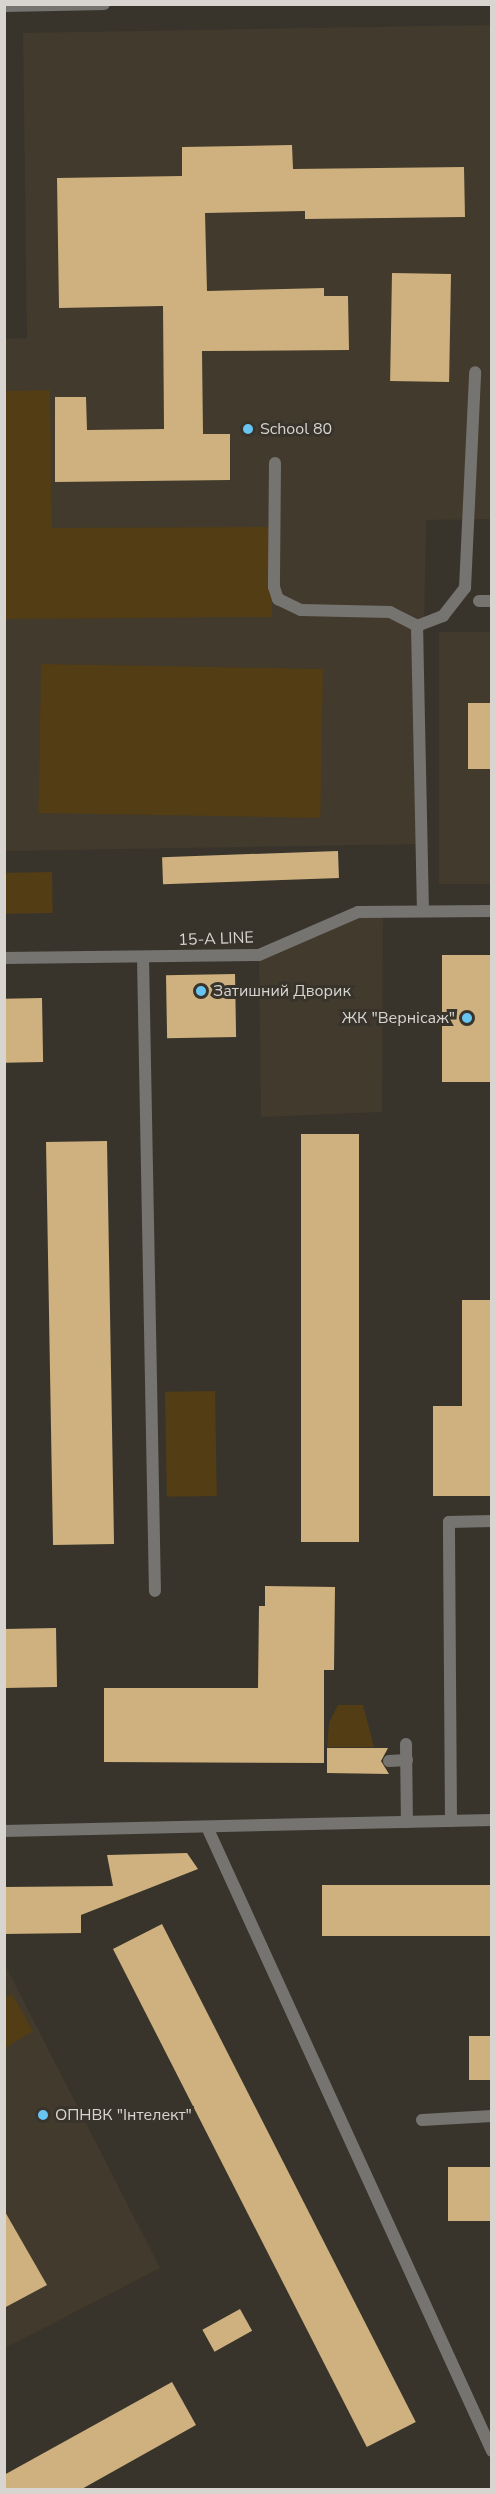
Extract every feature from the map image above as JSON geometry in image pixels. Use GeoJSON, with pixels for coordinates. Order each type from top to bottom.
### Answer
{"type":"FeatureCollection","features":[{"type":"Feature","properties":{"kind":"street"},"geometry":{"type":"LineString","coordinates":[[4,6],[104,4]]}},
{"type":"Feature","properties":{"kind":"street"},"geometry":{"type":"LineString","coordinates":[[275,463],[274,587],[278,599],[301,610],[390,612],[417,626],[443,616],[465,588],[475,372]]}},
{"type":"Feature","properties":{"kind":"street"},"geometry":{"type":"LineString","coordinates":[[417,626],[423,910]]}},
{"type":"Feature","properties":{"kind":"street","name":"15-A LINE"},"geometry":{"type":"LineString","coordinates":[[4,958],[260,955],[358,912],[492,911]]}},
{"type":"Feature","properties":{"kind":"street"},"geometry":{"type":"LineString","coordinates":[[143,957],[155,1591]]}},
{"type":"Feature","properties":{"kind":"street"},"geometry":{"type":"LineString","coordinates":[[452,1821],[449,1522],[492,1521]]}},
{"type":"Feature","properties":{"kind":"street"},"geometry":{"type":"LineString","coordinates":[[406,1744],[407,1822]]}},
{"type":"Feature","properties":{"kind":"street"},"geometry":{"type":"LineString","coordinates":[[388,1761],[407,1760]]}},
{"type":"Feature","properties":{"kind":"street"},"geometry":{"type":"LineString","coordinates":[[4,1831],[492,1820]]}},
{"type":"Feature","properties":{"kind":"street"},"geometry":{"type":"LineString","coordinates":[[207,1827],[492,2451]]}},
{"type":"Feature","properties":{"kind":"street"},"geometry":{"type":"LineString","coordinates":[[422,2120],[492,2116]]}},
{"type":"Feature","properties":{"kind":"shaded area","name":"School 80"},"geometry":{"type":"Polygon","coordinates":[[[491,25],[491,519],[426,520],[420,844],[5,851],[4,339],[27,338],[23,33],[491,25]]]}},
{"type":"Feature","properties":{"kind":"shaded area"},"geometry":{"type":"Polygon","coordinates":[[[50,390],[52,528],[272,527],[272,617],[5,619],[4,391],[50,390]]]}},
{"type":"Feature","properties":{"kind":"shaded area"},"geometry":{"type":"Polygon","coordinates":[[[439,632],[491,632],[491,884],[439,884],[439,632]]]}},
{"type":"Feature","properties":{"kind":"shaded area"},"geometry":{"type":"Polygon","coordinates":[[[41,664],[323,669],[320,818],[38,813],[41,664]]]}},
{"type":"Feature","properties":{"kind":"shaded area"},"geometry":{"type":"Polygon","coordinates":[[[52,872],[53,913],[6,914],[5,873],[52,872]]]}},
{"type":"Feature","properties":{"kind":"shaded area"},"geometry":{"type":"Polygon","coordinates":[[[383,911],[382,1112],[261,1117],[259,955],[358,912],[383,911]]]}},
{"type":"Feature","properties":{"kind":"shaded area"},"geometry":{"type":"Polygon","coordinates":[[[215,1391],[217,1496],[167,1497],[165,1392],[215,1391]]]}},
{"type":"Feature","properties":{"kind":"shaded area"},"geometry":{"type":"Polygon","coordinates":[[[338,1705],[363,1705],[374,1747],[327,1747],[329,1723],[338,1705]]]}},
{"type":"Feature","properties":{"kind":"shaded area","name":"ОПНВК \"Інтелект\""},"geometry":{"type":"Polygon","coordinates":[[[4,1963],[160,2268],[5,2348],[4,2348],[4,1963]]]}},
{"type":"Feature","properties":{"kind":"shaded area"},"geometry":{"type":"Polygon","coordinates":[[[12,1994],[33,2031],[5,2048],[5,1998],[12,1994]]]}},
{"type":"Feature","properties":{"kind":"building"},"geometry":{"type":"Polygon","coordinates":[[[292,145],[293,169],[464,167],[465,217],[305,219],[305,211],[205,213],[207,291],[324,288],[324,296],[348,296],[349,350],[202,351],[203,434],[230,434],[230,480],[55,482],[55,397],[86,397],[87,430],[164,429],[163,306],[59,308],[57,178],[182,176],[182,147],[292,145]]]}},
{"type":"Feature","properties":{"kind":"building"},"geometry":{"type":"Polygon","coordinates":[[[392,273],[451,274],[449,382],[390,381],[392,273]]]}},
{"type":"Feature","properties":{"kind":"building"},"geometry":{"type":"Polygon","coordinates":[[[468,703],[492,703],[492,769],[468,769],[468,703]]]}},
{"type":"Feature","properties":{"kind":"building"},"geometry":{"type":"Polygon","coordinates":[[[338,851],[339,878],[163,884],[162,857],[338,851]]]}},
{"type":"Feature","properties":{"kind":"building","name":"ЖК \"Вернісаж\""},"geometry":{"type":"Polygon","coordinates":[[[442,955],[492,955],[492,1082],[442,1082],[442,955]]]}},
{"type":"Feature","properties":{"kind":"building","name":"Затишний Дворик"},"geometry":{"type":"Polygon","coordinates":[[[235,974],[236,1037],[167,1038],[166,975],[235,974]]]}},
{"type":"Feature","properties":{"kind":"building"},"geometry":{"type":"Polygon","coordinates":[[[42,998],[43,1062],[5,1063],[4,999],[42,998]]]}},
{"type":"Feature","properties":{"kind":"building"},"geometry":{"type":"Polygon","coordinates":[[[301,1134],[359,1134],[359,1542],[301,1542],[301,1134]]]}},
{"type":"Feature","properties":{"kind":"building"},"geometry":{"type":"Polygon","coordinates":[[[107,1141],[114,1544],[53,1545],[46,1142],[107,1141]]]}},
{"type":"Feature","properties":{"kind":"building"},"geometry":{"type":"Polygon","coordinates":[[[462,1300],[492,1300],[492,1496],[433,1496],[433,1406],[462,1406],[462,1300]]]}},
{"type":"Feature","properties":{"kind":"building"},"geometry":{"type":"Polygon","coordinates":[[[265,1586],[335,1587],[334,1670],[324,1670],[324,1763],[104,1762],[104,1688],[258,1688],[259,1606],[265,1606],[265,1586]]]}},
{"type":"Feature","properties":{"kind":"building"},"geometry":{"type":"Polygon","coordinates":[[[56,1628],[57,1687],[5,1688],[4,1629],[56,1628]]]}},
{"type":"Feature","properties":{"kind":"building"},"geometry":{"type":"Polygon","coordinates":[[[327,1748],[388,1748],[381,1761],[389,1774],[327,1773],[327,1748]]]}},
{"type":"Feature","properties":{"kind":"building"},"geometry":{"type":"Polygon","coordinates":[[[187,1853],[198,1869],[81,1915],[81,1933],[4,1934],[4,1887],[113,1886],[107,1855],[187,1853]]]}},
{"type":"Feature","properties":{"kind":"building"},"geometry":{"type":"Polygon","coordinates":[[[322,1885],[492,1885],[492,1936],[322,1936],[322,1885]]]}},
{"type":"Feature","properties":{"kind":"building"},"geometry":{"type":"Polygon","coordinates":[[[162,1924],[416,2422],[367,2447],[113,1949],[162,1924]]]}},
{"type":"Feature","properties":{"kind":"building"},"geometry":{"type":"Polygon","coordinates":[[[469,2036],[492,2036],[492,2080],[469,2080],[469,2036]]]}},
{"type":"Feature","properties":{"kind":"building"},"geometry":{"type":"Polygon","coordinates":[[[448,2167],[492,2167],[492,2221],[448,2221],[448,2167]]]}},
{"type":"Feature","properties":{"kind":"building"},"geometry":{"type":"Polygon","coordinates":[[[4,2210],[47,2285],[4,2308],[4,2210]]]}},
{"type":"Feature","properties":{"kind":"building"},"geometry":{"type":"Polygon","coordinates":[[[240,2309],[252,2331],[215,2352],[202,2330],[240,2309]]]}},
{"type":"Feature","properties":{"kind":"building"},"geometry":{"type":"Polygon","coordinates":[[[172,2382],[196,2425],[80,2490],[4,2490],[4,2475],[172,2382]]]}},
{"type":"Feature","properties":{"kind":"place","name":"School 80"},"geometry":{"type":"Point","coordinates":[248,429]}},
{"type":"Feature","properties":{"kind":"place","name":"Затишний Дворик"},"geometry":{"type":"Point","coordinates":[201,991]}},
{"type":"Feature","properties":{"kind":"place","name":"ЖК \"Вернісаж\""},"geometry":{"type":"Point","coordinates":[467,1018]}},
{"type":"Feature","properties":{"kind":"place","name":"ОПНВК \"Інтелект\""},"geometry":{"type":"Point","coordinates":[43,2115]}}]}
